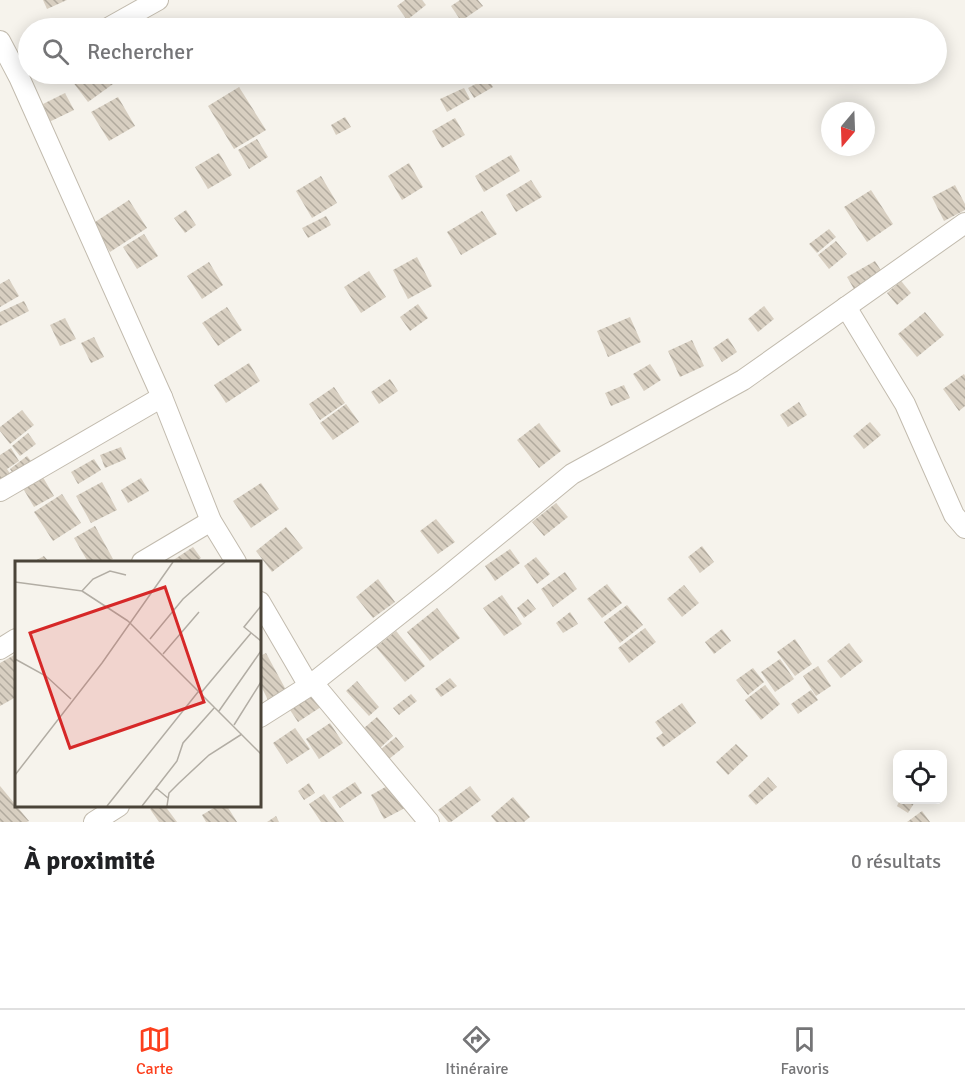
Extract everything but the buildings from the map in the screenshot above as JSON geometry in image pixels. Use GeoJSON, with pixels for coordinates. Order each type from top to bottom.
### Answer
{"type":"FeatureCollection","features":[{"type":"Feature","properties":{"kind":"street"},"geometry":{"type":"LineString","coordinates":[[126,18],[158,0]]}},
{"type":"Feature","properties":{"kind":"street"},"geometry":{"type":"LineString","coordinates":[[3,52],[18,68]]}},
{"type":"Feature","properties":{"kind":"street"},"geometry":{"type":"LineString","coordinates":[[28,84],[162,397],[211,521],[235,561]]}},
{"type":"Feature","properties":{"kind":"street"},"geometry":{"type":"LineString","coordinates":[[261,716],[311,684],[572,474],[743,380],[965,224]]}},
{"type":"Feature","properties":{"kind":"street"},"geometry":{"type":"LineString","coordinates":[[846,307],[905,404],[954,515],[965,528]]}},
{"type":"Feature","properties":{"kind":"street"},"geometry":{"type":"LineString","coordinates":[[0,491],[162,397]]}},
{"type":"Feature","properties":{"kind":"street"},"geometry":{"type":"LineString","coordinates":[[144,561],[211,521]]}},
{"type":"Feature","properties":{"kind":"street"},"geometry":{"type":"LineString","coordinates":[[261,604],[311,684],[429,822]]}},
{"type":"Feature","properties":{"kind":"street"},"geometry":{"type":"LineString","coordinates":[[0,649],[15,640]]}},
{"type":"Feature","properties":{"kind":"street"},"geometry":{"type":"LineString","coordinates":[[94,822],[117,807]]}}]}
